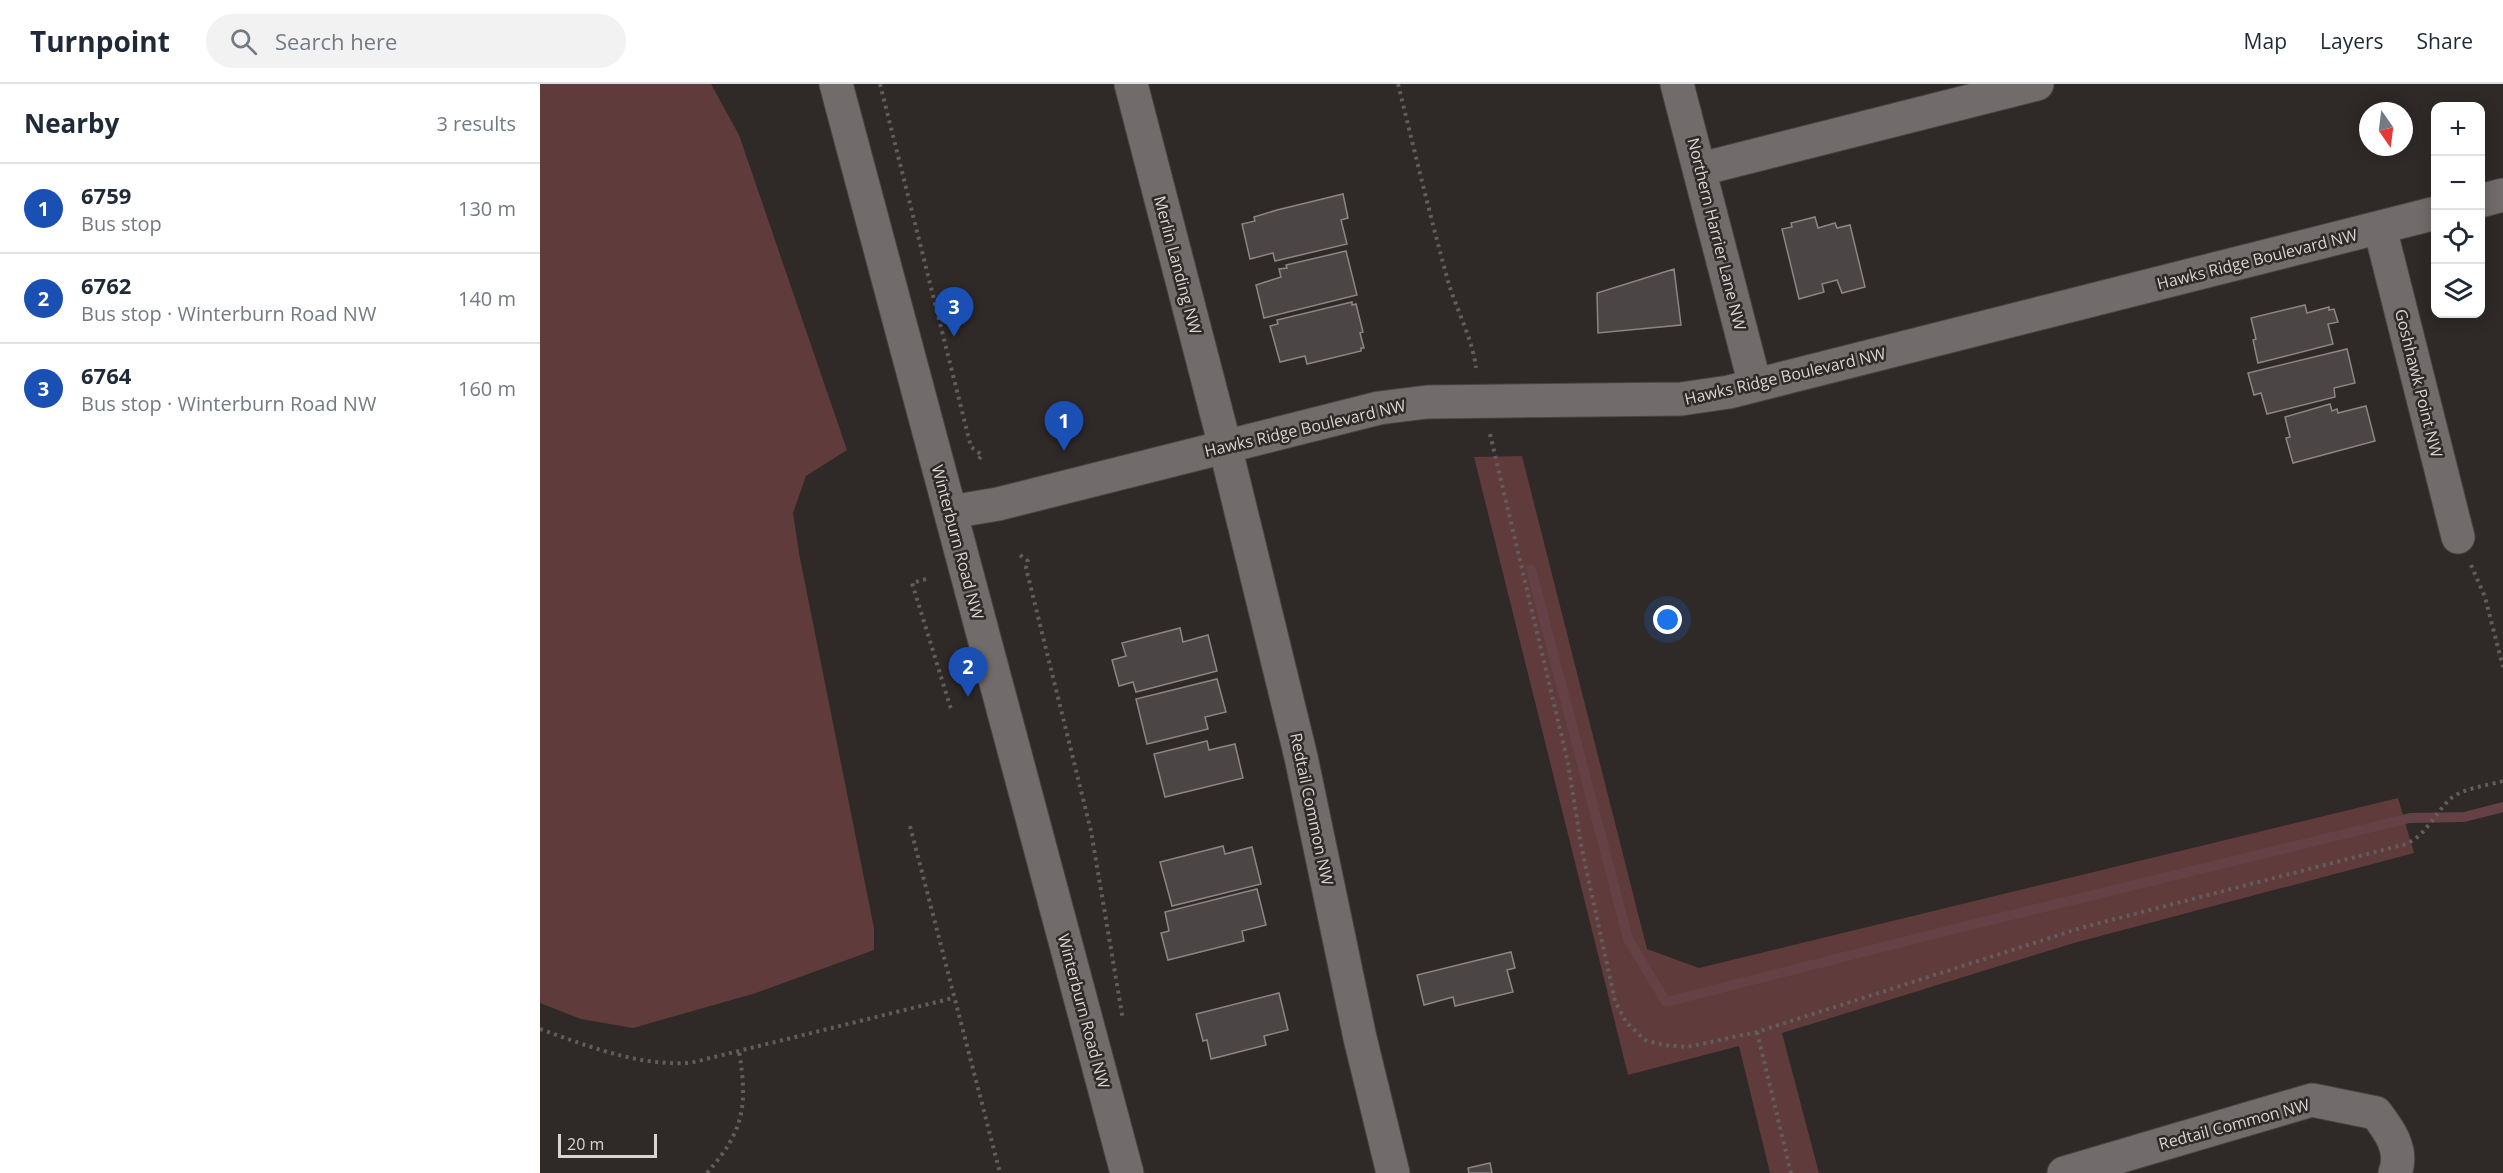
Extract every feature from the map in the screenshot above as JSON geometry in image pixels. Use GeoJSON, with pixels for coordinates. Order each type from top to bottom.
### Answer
{"type":"FeatureCollection","features":[{"type":"Feature","properties":{"kind":"street","name":"Winterburn Road NW"},"geometry":{"type":"LineString","coordinates":[[836,84],[1127,1173]]}},
{"type":"Feature","properties":{"kind":"street","name":"Merlin Landing NW"},"geometry":{"type":"LineString","coordinates":[[1131,84],[1225,446]]}},
{"type":"Feature","properties":{"kind":"street","name":"Northern Harrier Lane NW"},"geometry":{"type":"LineString","coordinates":[[1677,84],[1701,169],[1755,385]]}},
{"type":"Feature","properties":{"kind":"street"},"geometry":{"type":"LineString","coordinates":[[1701,169],[2037,84]]}},
{"type":"Feature","properties":{"kind":"street"},"geometry":{"type":"LineString","coordinates":[[2485,200],[2503,195]]}},
{"type":"Feature","properties":{"kind":"street","name":"Hawks Ridge Boulevard NW"},"geometry":{"type":"LineString","coordinates":[[951,512],[998,504],[1379,408],[1427,402],[1681,399],[1755,385],[2431,214]]}},
{"type":"Feature","properties":{"kind":"street","name":"Goshhawk Point NW"},"geometry":{"type":"LineString","coordinates":[[2380,228],[2458,537]]}},
{"type":"Feature","properties":{"kind":"street","name":"Redtail Common NW"},"geometry":{"type":"LineString","coordinates":[[1225,446],[1302,757],[1360,1038],[1393,1173]]}},
{"type":"Feature","properties":{"kind":"street","name":"Redtail Common NW"},"geometry":{"type":"LineString","coordinates":[[2064,1173],[2312,1100],[2376,1113],[2394,1136],[2398,1166],[2395,1173]]}},
{"type":"Feature","properties":{"kind":"path"},"geometry":{"type":"LineString","coordinates":[[880,84],[972,447],[982,455],[977,462]]}},
{"type":"Feature","properties":{"kind":"path"},"geometry":{"type":"LineString","coordinates":[[1398,84],[1448,279],[1458,314],[1474,354],[1476,372]]}},
{"type":"Feature","properties":{"kind":"path"},"geometry":{"type":"LineString","coordinates":[[1489,433],[1568,763],[1581,845],[1615,1001],[1626,1022],[1645,1040],[1664,1045],[1687,1047],[1757,1032],[2084,927],[2406,844],[2418,839],[2449,800],[2459,793],[2503,781]]}},
{"type":"Feature","properties":{"kind":"path"},"geometry":{"type":"LineString","coordinates":[[2458,537],[2486,597],[2503,667]]}},
{"type":"Feature","properties":{"kind":"path"},"geometry":{"type":"LineString","coordinates":[[1020,555],[1028,561],[1026,568],[1091,831],[1124,1023]]}},
{"type":"Feature","properties":{"kind":"path"},"geometry":{"type":"LineString","coordinates":[[926,579],[912,583],[951,709]]}},
{"type":"Feature","properties":{"kind":"path"},"geometry":{"type":"LineString","coordinates":[[910,826],[1000,1173]]}},
{"type":"Feature","properties":{"kind":"path"},"geometry":{"type":"LineString","coordinates":[[540,1029],[618,1055],[668,1064],[690,1062],[739,1051],[953,998]]}},
{"type":"Feature","properties":{"kind":"path"},"geometry":{"type":"LineString","coordinates":[[1757,1032],[1791,1173]]}},
{"type":"Feature","properties":{"kind":"path"},"geometry":{"type":"LineString","coordinates":[[707,1173],[724,1154],[736,1131],[743,1108],[744,1081],[739,1051]]}},
{"type":"Feature","properties":{"kind":"shaded area"},"geometry":{"type":"Polygon","coordinates":[[[540,84],[711,84],[739,135],[847,450],[806,476],[793,513],[874,928],[874,950],[756,993],[633,1028],[581,1019],[540,1003],[540,84]]]}},
{"type":"Feature","properties":{"kind":"shaded area"},"geometry":{"type":"Polygon","coordinates":[[[1522,456],[1647,949],[1699,968],[2398,798],[2414,853],[2074,943],[1782,1033],[1819,1173],[1770,1173],[1739,1046],[1628,1075],[1474,457],[1522,456]]]}},
{"type":"Feature","properties":{"kind":"building"},"geometry":{"type":"Polygon","coordinates":[[[1343,194],[1348,218],[1341,220],[1347,244],[1275,261],[1273,253],[1250,259],[1242,224],[1255,221],[1254,217],[1277,210],[1343,194]]]}},
{"type":"Feature","properties":{"kind":"building"},"geometry":{"type":"Polygon","coordinates":[[[1815,217],[1818,228],[1835,223],[1837,228],[1850,225],[1865,287],[1842,293],[1837,280],[1822,284],[1824,292],[1799,299],[1782,229],[1792,227],[1791,223],[1815,217]]]}},
{"type":"Feature","properties":{"kind":"building"},"geometry":{"type":"Polygon","coordinates":[[[1346,251],[1357,295],[1264,318],[1256,285],[1281,277],[1279,269],[1287,268],[1286,265],[1346,251]]]}},
{"type":"Feature","properties":{"kind":"building"},"geometry":{"type":"Polygon","coordinates":[[[1674,269],[1681,325],[1598,333],[1597,293],[1674,269]]]}},
{"type":"Feature","properties":{"kind":"building"},"geometry":{"type":"Polygon","coordinates":[[[1352,302],[1352,305],[1356,304],[1363,332],[1360,333],[1364,348],[1361,348],[1361,351],[1307,364],[1305,356],[1280,362],[1270,326],[1278,324],[1277,320],[1352,302]]]}},
{"type":"Feature","properties":{"kind":"building"},"geometry":{"type":"Polygon","coordinates":[[[2305,305],[2307,313],[2329,307],[2329,310],[2334,309],[2338,322],[2328,324],[2333,344],[2258,363],[2251,318],[2305,305]]]}},
{"type":"Feature","properties":{"kind":"building"},"geometry":{"type":"Polygon","coordinates":[[[2347,349],[2355,383],[2334,388],[2335,397],[2267,414],[2261,393],[2254,395],[2248,373],[2347,349]]]}},
{"type":"Feature","properties":{"kind":"building"},"geometry":{"type":"Polygon","coordinates":[[[2330,404],[2332,411],[2337,409],[2338,413],[2366,406],[2375,441],[2293,463],[2286,438],[2290,437],[2285,417],[2330,404]]]}},
{"type":"Feature","properties":{"kind":"building"},"geometry":{"type":"Polygon","coordinates":[[[1180,628],[1183,642],[1208,635],[1217,671],[1136,692],[1133,682],[1119,686],[1112,660],[1126,656],[1122,643],[1180,628]]]}},
{"type":"Feature","properties":{"kind":"building"},"geometry":{"type":"Polygon","coordinates":[[[1217,679],[1226,712],[1205,717],[1208,729],[1147,744],[1136,699],[1217,679]]]}},
{"type":"Feature","properties":{"kind":"building"},"geometry":{"type":"Polygon","coordinates":[[[1207,741],[1209,750],[1235,744],[1243,778],[1165,797],[1154,754],[1207,741]]]}},
{"type":"Feature","properties":{"kind":"building"},"geometry":{"type":"Polygon","coordinates":[[[1223,846],[1225,854],[1252,847],[1261,884],[1172,906],[1160,862],[1223,846]]]}},
{"type":"Feature","properties":{"kind":"building"},"geometry":{"type":"Polygon","coordinates":[[[1257,889],[1266,925],[1242,931],[1244,941],[1168,960],[1161,933],[1169,931],[1165,912],[1257,889]]]}},
{"type":"Feature","properties":{"kind":"building"},"geometry":{"type":"Polygon","coordinates":[[[1511,952],[1515,968],[1507,970],[1513,992],[1455,1006],[1453,997],[1424,1005],[1417,975],[1511,952]]]}},
{"type":"Feature","properties":{"kind":"building"},"geometry":{"type":"Polygon","coordinates":[[[1279,993],[1288,1030],[1264,1036],[1266,1045],[1211,1059],[1207,1040],[1203,1041],[1196,1014],[1279,993]]]}},
{"type":"Feature","properties":{"kind":"building"},"geometry":{"type":"Polygon","coordinates":[[[1490,1163],[1492,1173],[1469,1173],[1468,1168],[1490,1163]]]}},
{"type":"Feature","properties":{"kind":"waterway"},"geometry":{"type":"LineString","coordinates":[[1531,569],[1628,939],[1666,1002],[2410,818],[2464,817],[2503,807]]}},
{"type":"Feature","properties":{"kind":"place","name":"6764"},"geometry":{"type":"Point","coordinates":[954,337]}},
{"type":"Feature","properties":{"kind":"place","name":"6759"},"geometry":{"type":"Point","coordinates":[1064,451]}},
{"type":"Feature","properties":{"kind":"place","name":"6762"},"geometry":{"type":"Point","coordinates":[968,697]}}]}
